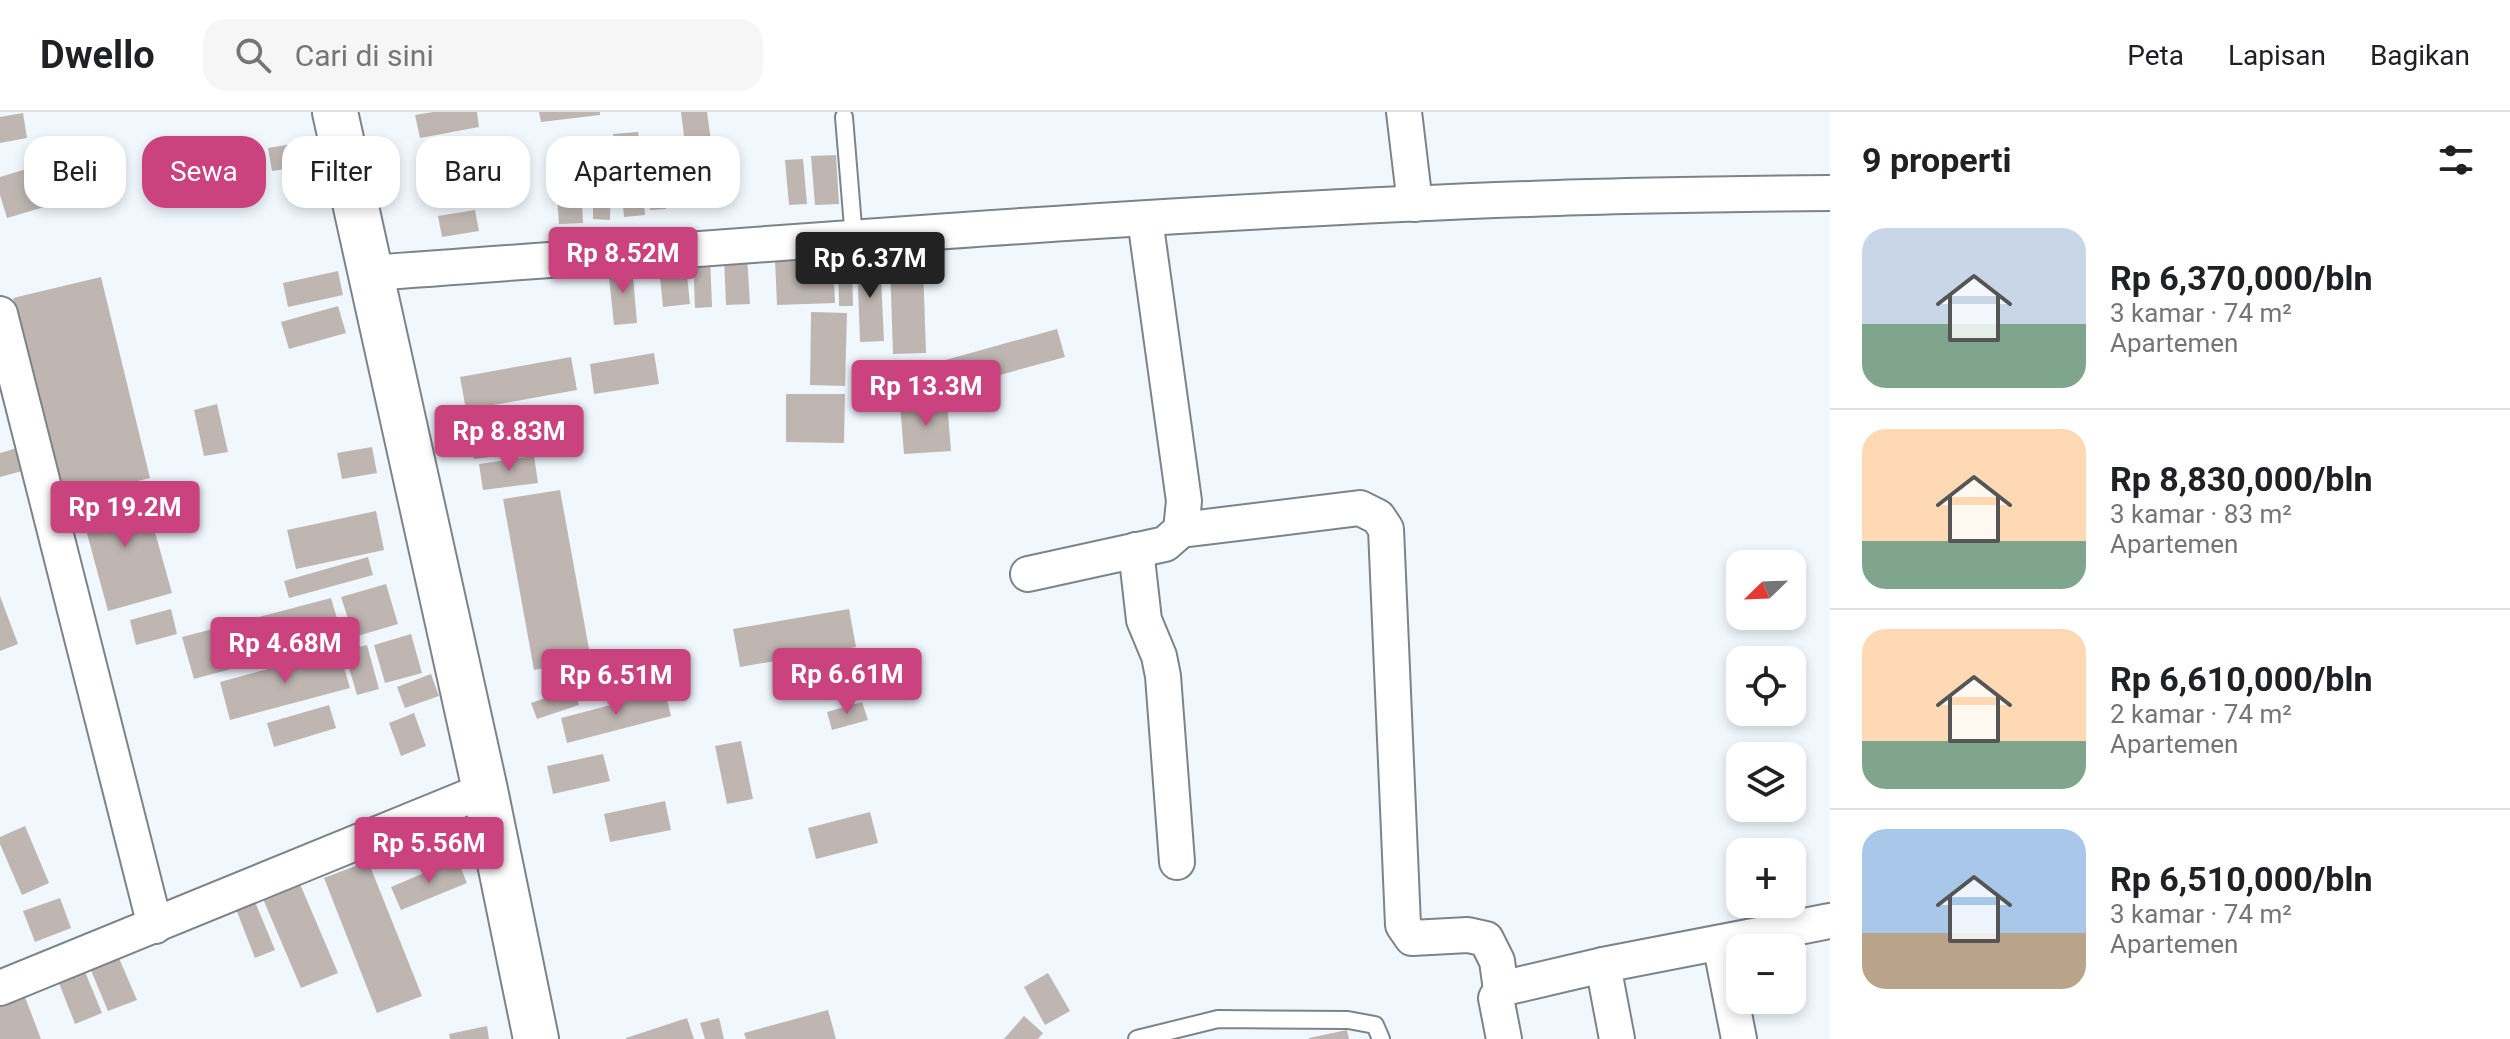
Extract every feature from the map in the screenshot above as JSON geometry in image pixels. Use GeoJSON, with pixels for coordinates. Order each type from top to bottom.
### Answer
{"type":"FeatureCollection","features":[{"type":"Feature","properties":{"kind":"main road"},"geometry":{"type":"LineString","coordinates":[[335,112],[485,790],[536,1039]]}},
{"type":"Feature","properties":{"kind":"street"},"geometry":{"type":"LineString","coordinates":[[1404,112],[1415,204]]}},
{"type":"Feature","properties":{"kind":"street"},"geometry":{"type":"LineString","coordinates":[[370,273],[1145,219],[1415,204],[1830,193]]}},
{"type":"Feature","properties":{"kind":"street"},"geometry":{"type":"LineString","coordinates":[[1145,219],[1184,501],[1181,530]]}},
{"type":"Feature","properties":{"kind":"street"},"geometry":{"type":"LineString","coordinates":[[0,314],[155,926]]}},
{"type":"Feature","properties":{"kind":"street"},"geometry":{"type":"LineString","coordinates":[[1028,574],[1165,544],[1181,530],[1360,508],[1378,517],[1386,529],[1403,925],[1412,938],[1468,935],[1486,939],[1497,961],[1501,990],[1496,998],[1504,1039]]}},
{"type":"Feature","properties":{"kind":"street"},"geometry":{"type":"LineString","coordinates":[[1136,550],[1144,620],[1159,656],[1163,676],[1177,862]]}},
{"type":"Feature","properties":{"kind":"street"},"geometry":{"type":"LineString","coordinates":[[0,988],[485,790]]}},
{"type":"Feature","properties":{"kind":"street"},"geometry":{"type":"LineString","coordinates":[[1501,990],[1603,965],[1830,921]]}},
{"type":"Feature","properties":{"kind":"street"},"geometry":{"type":"LineString","coordinates":[[1720,943],[1739,1039]]}},
{"type":"Feature","properties":{"kind":"street"},"geometry":{"type":"LineString","coordinates":[[1603,965],[1617,1039]]}},
{"type":"Feature","properties":{"kind":"lane"},"geometry":{"type":"LineString","coordinates":[[844,117],[854,239]]}},
{"type":"Feature","properties":{"kind":"lane"},"geometry":{"type":"LineString","coordinates":[[1137,1039],[1218,1019],[1348,1020],[1375,1025],[1381,1039]]}},
{"type":"Feature","properties":{"kind":"building"},"geometry":{"type":"Polygon","coordinates":[[[477,112],[479,127],[420,136],[415,115],[477,112]]]}},
{"type":"Feature","properties":{"kind":"building"},"geometry":{"type":"Polygon","coordinates":[[[539,112],[600,112],[600,115],[541,122],[539,112]]]}},
{"type":"Feature","properties":{"kind":"building"},"geometry":{"type":"Polygon","coordinates":[[[681,112],[707,112],[710,136],[684,136],[681,112]]]}},
{"type":"Feature","properties":{"kind":"building"},"geometry":{"type":"Polygon","coordinates":[[[23,113],[27,136],[0,143],[0,117],[23,113]]]}},
{"type":"Feature","properties":{"kind":"building"},"geometry":{"type":"Polygon","coordinates":[[[638,132],[638,136],[613,136],[638,132]]]}},
{"type":"Feature","properties":{"kind":"building"},"geometry":{"type":"Polygon","coordinates":[[[282,146],[282,170],[272,171],[268,148],[282,146]]]}},
{"type":"Feature","properties":{"kind":"building"},"geometry":{"type":"Polygon","coordinates":[[[836,155],[839,204],[815,205],[811,156],[836,155]]]}},
{"type":"Feature","properties":{"kind":"building"},"geometry":{"type":"Polygon","coordinates":[[[803,159],[807,204],[789,205],[785,160],[803,159]]]}},
{"type":"Feature","properties":{"kind":"building"},"geometry":{"type":"Polygon","coordinates":[[[24,170],[24,208],[41,208],[7,218],[0,195],[0,177],[24,170]]]}},
{"type":"Feature","properties":{"kind":"building"},"geometry":{"type":"Polygon","coordinates":[[[558,208],[582,208],[583,223],[559,224],[558,208]]]}},
{"type":"Feature","properties":{"kind":"building"},"geometry":{"type":"Polygon","coordinates":[[[593,208],[610,208],[610,220],[593,219],[593,208]]]}},
{"type":"Feature","properties":{"kind":"building"},"geometry":{"type":"Polygon","coordinates":[[[623,208],[644,208],[645,215],[624,217],[623,208]]]}},
{"type":"Feature","properties":{"kind":"building"},"geometry":{"type":"Polygon","coordinates":[[[475,210],[479,231],[442,237],[438,216],[475,210]]]}},
{"type":"Feature","properties":{"kind":"building"},"geometry":{"type":"Polygon","coordinates":[[[747,256],[750,304],[726,305],[724,257],[747,256]]]}},
{"type":"Feature","properties":{"kind":"building"},"geometry":{"type":"Polygon","coordinates":[[[693,257],[710,257],[712,307],[695,308],[693,257]]]}},
{"type":"Feature","properties":{"kind":"building"},"geometry":{"type":"Polygon","coordinates":[[[833,257],[835,303],[777,305],[775,259],[833,257]]]}},
{"type":"Feature","properties":{"kind":"building"},"geometry":{"type":"Polygon","coordinates":[[[880,257],[884,341],[860,342],[857,258],[880,257]]]}},
{"type":"Feature","properties":{"kind":"building"},"geometry":{"type":"Polygon","coordinates":[[[838,260],[852,260],[853,306],[839,306],[838,260]]]}},
{"type":"Feature","properties":{"kind":"building"},"geometry":{"type":"Polygon","coordinates":[[[890,264],[923,264],[926,353],[893,354],[890,264]]]}},
{"type":"Feature","properties":{"kind":"building"},"geometry":{"type":"Polygon","coordinates":[[[632,265],[637,323],[614,325],[608,267],[632,265]]]}},
{"type":"Feature","properties":{"kind":"building"},"geometry":{"type":"Polygon","coordinates":[[[686,265],[690,304],[663,307],[659,268],[686,265]]]}},
{"type":"Feature","properties":{"kind":"building"},"geometry":{"type":"Polygon","coordinates":[[[338,271],[343,295],[288,307],[283,283],[338,271]]]}},
{"type":"Feature","properties":{"kind":"building"},"geometry":{"type":"Polygon","coordinates":[[[101,277],[150,478],[63,499],[13,298],[101,277]]]}},
{"type":"Feature","properties":{"kind":"building"},"geometry":{"type":"Polygon","coordinates":[[[338,306],[346,333],[289,349],[281,322],[338,306]]]}},
{"type":"Feature","properties":{"kind":"building"},"geometry":{"type":"Polygon","coordinates":[[[811,312],[847,313],[845,386],[810,385],[811,312]]]}},
{"type":"Feature","properties":{"kind":"building"},"geometry":{"type":"Polygon","coordinates":[[[1057,329],[1065,357],[942,391],[935,363],[1057,329]]]}},
{"type":"Feature","properties":{"kind":"building"},"geometry":{"type":"Polygon","coordinates":[[[654,353],[659,384],[594,394],[590,364],[654,353]]]}},
{"type":"Feature","properties":{"kind":"building"},"geometry":{"type":"Polygon","coordinates":[[[571,357],[577,390],[466,410],[460,377],[571,357]]]}},
{"type":"Feature","properties":{"kind":"building"},"geometry":{"type":"Polygon","coordinates":[[[786,394],[845,394],[844,443],[786,442],[786,394]]]}},
{"type":"Feature","properties":{"kind":"building"},"geometry":{"type":"Polygon","coordinates":[[[947,401],[951,451],[904,454],[900,404],[947,401]]]}},
{"type":"Feature","properties":{"kind":"building"},"geometry":{"type":"Polygon","coordinates":[[[217,404],[228,452],[204,456],[194,410],[217,404]]]}},
{"type":"Feature","properties":{"kind":"building"},"geometry":{"type":"Polygon","coordinates":[[[525,432],[528,452],[474,459],[471,439],[525,432]]]}},
{"type":"Feature","properties":{"kind":"building"},"geometry":{"type":"Polygon","coordinates":[[[20,447],[26,470],[0,477],[0,453],[20,447]]]}},
{"type":"Feature","properties":{"kind":"building"},"geometry":{"type":"Polygon","coordinates":[[[372,447],[377,473],[342,479],[337,453],[372,447]]]}},
{"type":"Feature","properties":{"kind":"building"},"geometry":{"type":"Polygon","coordinates":[[[534,456],[538,483],[483,490],[479,464],[534,456]]]}},
{"type":"Feature","properties":{"kind":"building"},"geometry":{"type":"Polygon","coordinates":[[[142,486],[172,593],[108,611],[79,504],[142,486]]]}},
{"type":"Feature","properties":{"kind":"building"},"geometry":{"type":"Polygon","coordinates":[[[560,490],[591,660],[534,670],[503,499],[560,490]]]}},
{"type":"Feature","properties":{"kind":"building"},"geometry":{"type":"Polygon","coordinates":[[[376,511],[384,550],[296,569],[287,530],[376,511]]]}},
{"type":"Feature","properties":{"kind":"building"},"geometry":{"type":"Polygon","coordinates":[[[368,557],[373,575],[289,598],[284,581],[368,557]]]}},
{"type":"Feature","properties":{"kind":"building"},"geometry":{"type":"Polygon","coordinates":[[[386,584],[398,624],[354,637],[341,597],[386,584]]]}},
{"type":"Feature","properties":{"kind":"building"},"geometry":{"type":"Polygon","coordinates":[[[0,596],[18,644],[0,651],[0,596]]]}},
{"type":"Feature","properties":{"kind":"building"},"geometry":{"type":"Polygon","coordinates":[[[331,598],[343,639],[194,679],[182,637],[331,598]]]}},
{"type":"Feature","properties":{"kind":"building"},"geometry":{"type":"Polygon","coordinates":[[[171,609],[177,634],[136,645],[130,620],[171,609]]]}},
{"type":"Feature","properties":{"kind":"building"},"geometry":{"type":"Polygon","coordinates":[[[849,609],[856,647],[740,667],[733,629],[849,609]]]}},
{"type":"Feature","properties":{"kind":"building"},"geometry":{"type":"Polygon","coordinates":[[[411,634],[422,673],[385,683],[374,645],[411,634]]]}},
{"type":"Feature","properties":{"kind":"building"},"geometry":{"type":"Polygon","coordinates":[[[367,645],[379,689],[357,695],[344,651],[367,645]]]}},
{"type":"Feature","properties":{"kind":"building"},"geometry":{"type":"Polygon","coordinates":[[[339,650],[350,688],[230,720],[220,682],[339,650]]]}},
{"type":"Feature","properties":{"kind":"building"},"geometry":{"type":"Polygon","coordinates":[[[431,674],[439,696],[405,708],[397,687],[431,674]]]}},
{"type":"Feature","properties":{"kind":"building"},"geometry":{"type":"Polygon","coordinates":[[[574,688],[579,705],[537,719],[531,703],[574,688]]]}},
{"type":"Feature","properties":{"kind":"building"},"geometry":{"type":"Polygon","coordinates":[[[665,691],[671,716],[567,743],[561,718],[665,691]]]}},
{"type":"Feature","properties":{"kind":"building"},"geometry":{"type":"Polygon","coordinates":[[[862,702],[868,720],[832,730],[827,712],[862,702]]]}},
{"type":"Feature","properties":{"kind":"building"},"geometry":{"type":"Polygon","coordinates":[[[329,705],[336,728],[274,747],[267,723],[329,705]]]}},
{"type":"Feature","properties":{"kind":"building"},"geometry":{"type":"Polygon","coordinates":[[[414,713],[426,746],[401,756],[389,723],[414,713]]]}},
{"type":"Feature","properties":{"kind":"building"},"geometry":{"type":"Polygon","coordinates":[[[741,741],[753,799],[727,804],[715,746],[741,741]]]}},
{"type":"Feature","properties":{"kind":"building"},"geometry":{"type":"Polygon","coordinates":[[[603,754],[610,781],[553,794],[547,766],[603,754]]]}},
{"type":"Feature","properties":{"kind":"building"},"geometry":{"type":"Polygon","coordinates":[[[665,801],[671,830],[610,842],[604,814],[665,801]]]}},
{"type":"Feature","properties":{"kind":"building"},"geometry":{"type":"Polygon","coordinates":[[[870,812],[878,843],[816,859],[808,828],[870,812]]]}},
{"type":"Feature","properties":{"kind":"building"},"geometry":{"type":"Polygon","coordinates":[[[25,826],[49,883],[22,895],[0,844],[0,837],[25,826]]]}},
{"type":"Feature","properties":{"kind":"building"},"geometry":{"type":"Polygon","coordinates":[[[457,859],[467,883],[401,910],[391,887],[457,859]]]}},
{"type":"Feature","properties":{"kind":"building"},"geometry":{"type":"Polygon","coordinates":[[[368,861],[422,996],[377,1013],[324,878],[368,861]]]}},
{"type":"Feature","properties":{"kind":"building"},"geometry":{"type":"Polygon","coordinates":[[[300,884],[338,973],[301,988],[263,899],[300,884]]]}},
{"type":"Feature","properties":{"kind":"building"},"geometry":{"type":"Polygon","coordinates":[[[251,892],[275,950],[255,958],[232,899],[251,892]]]}},
{"type":"Feature","properties":{"kind":"building"},"geometry":{"type":"Polygon","coordinates":[[[60,898],[71,928],[35,942],[23,911],[60,898]]]}},
{"type":"Feature","properties":{"kind":"building"},"geometry":{"type":"Polygon","coordinates":[[[115,949],[137,1000],[108,1011],[87,961],[115,949]]]}},
{"type":"Feature","properties":{"kind":"building"},"geometry":{"type":"Polygon","coordinates":[[[81,962],[102,1013],[75,1024],[55,973],[81,962]]]}},
{"type":"Feature","properties":{"kind":"building"},"geometry":{"type":"Polygon","coordinates":[[[1048,973],[1070,1011],[1045,1025],[1024,987],[1048,973]]]}},
{"type":"Feature","properties":{"kind":"building"},"geometry":{"type":"Polygon","coordinates":[[[23,992],[41,1039],[0,1039],[0,1001],[23,992]]]}},
{"type":"Feature","properties":{"kind":"building"},"geometry":{"type":"Polygon","coordinates":[[[828,1010],[836,1039],[746,1039],[744,1033],[828,1010]]]}},
{"type":"Feature","properties":{"kind":"building"},"geometry":{"type":"Polygon","coordinates":[[[1024,1016],[1043,1033],[1038,1039],[1004,1039],[1024,1016]]]}},
{"type":"Feature","properties":{"kind":"building"},"geometry":{"type":"Polygon","coordinates":[[[687,1018],[694,1039],[626,1039],[626,1038],[687,1018]]]}},
{"type":"Feature","properties":{"kind":"building"},"geometry":{"type":"Polygon","coordinates":[[[719,1018],[724,1039],[705,1039],[700,1023],[719,1018]]]}},
{"type":"Feature","properties":{"kind":"building"},"geometry":{"type":"Polygon","coordinates":[[[487,1026],[489,1039],[450,1039],[449,1034],[487,1026]]]}},
{"type":"Feature","properties":{"kind":"building"},"geometry":{"type":"Polygon","coordinates":[[[1347,1030],[1349,1039],[1309,1039],[1309,1038],[1347,1030]]]}}]}
